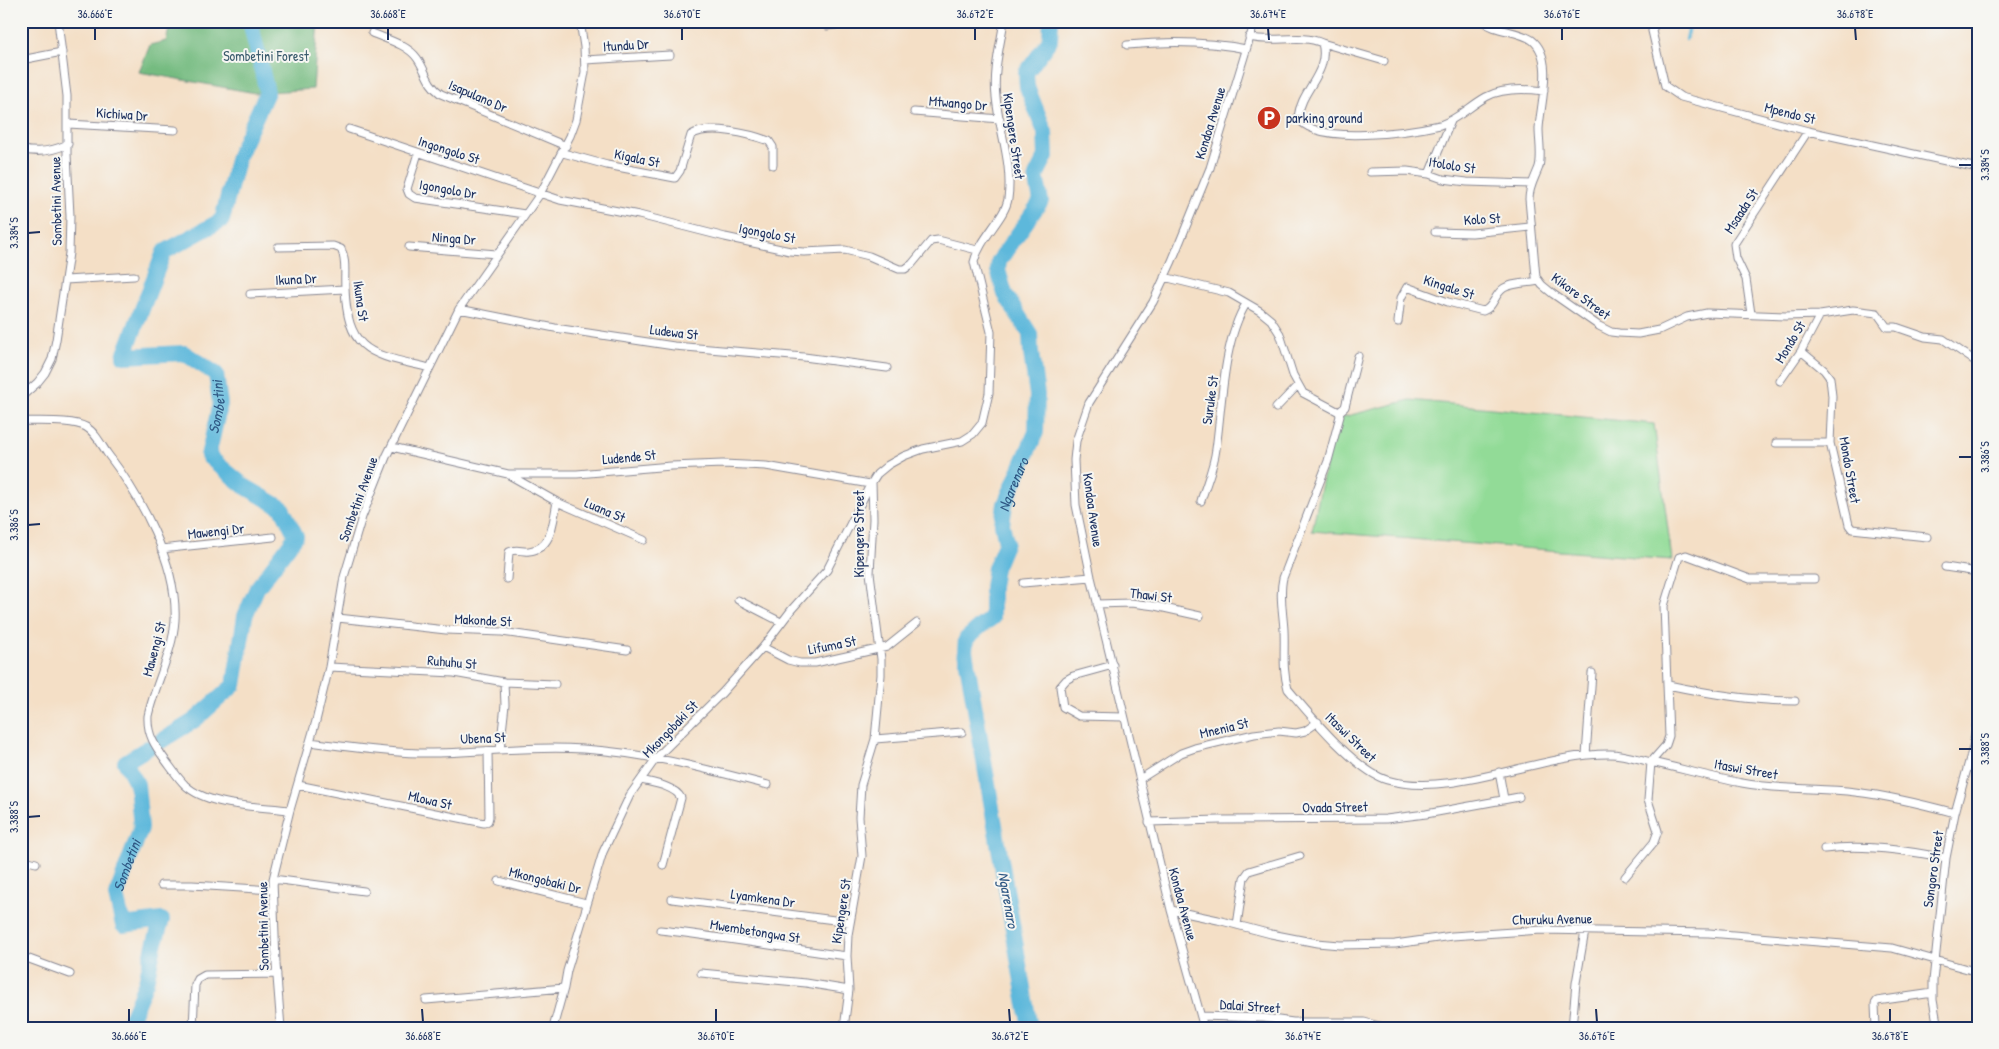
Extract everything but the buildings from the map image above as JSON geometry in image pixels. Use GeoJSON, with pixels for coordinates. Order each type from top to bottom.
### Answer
{"type":"FeatureCollection","features":[{"type":"Feature","properties":{"kind":"street","name":"Sombetini Avenue"},"geometry":{"type":"LineString","coordinates":[[21,397],[37,383],[52,359],[65,280],[70,231],[67,96],[58,21]]}},
{"type":"Feature","properties":{"kind":"street","name":"Sombetini Avenue"},"geometry":{"type":"LineString","coordinates":[[281,1028],[273,879],[329,667],[344,577],[362,517],[392,447],[459,309],[540,194],[564,149],[578,112],[585,72],[580,21]]}},
{"type":"Feature","properties":{"kind":"street"},"geometry":{"type":"LineString","coordinates":[[827,26],[865,21]]}},
{"type":"Feature","properties":{"kind":"street","name":"Kipengere Street"},"geometry":{"type":"LineString","coordinates":[[859,799],[865,767],[874,739],[881,675],[870,573],[873,519],[871,483],[877,474],[896,461],[923,449],[962,441],[973,434],[982,422],[989,394],[991,332],[988,313],[974,262],[977,250],[1004,211],[1008,201],[1008,162],[995,82],[1004,21]]}},
{"type":"Feature","properties":{"kind":"street","name":"Kondoa Avenue"},"geometry":{"type":"LineString","coordinates":[[1204,1028],[1171,910],[1097,604],[1076,505],[1074,460],[1076,441],[1089,403],[1143,319],[1164,277],[1210,168],[1255,21]]}},
{"type":"Feature","properties":{"kind":"street","name":"Kikore Street"},"geometry":{"type":"LineString","coordinates":[[1482,21],[1487,25],[1518,34],[1535,44],[1543,59],[1544,91],[1539,129],[1539,164],[1531,184],[1529,199],[1530,227],[1539,281],[1567,304],[1611,332],[1638,334],[1652,332],[1687,317],[1707,313],[1820,315],[1853,310],[1877,312],[1886,326],[1943,339],[1978,363]]}},
{"type":"Feature","properties":{"kind":"street","name":"Mpendo St"},"geometry":{"type":"LineString","coordinates":[[1656,21],[1652,31],[1665,86],[1688,100],[1808,131],[1978,168]]}},
{"type":"Feature","properties":{"kind":"street","name":"Isapulano Dr"},"geometry":{"type":"LineString","coordinates":[[372,33],[414,54],[430,86],[441,94],[564,149]]}},
{"type":"Feature","properties":{"kind":"street"},"geometry":{"type":"LineString","coordinates":[[1249,37],[1261,40],[1308,39],[1384,61]]}},
{"type":"Feature","properties":{"kind":"street"},"geometry":{"type":"LineString","coordinates":[[1127,45],[1178,42],[1246,48]]}},
{"type":"Feature","properties":{"kind":"street"},"geometry":{"type":"LineString","coordinates":[[1322,43],[1324,50],[1323,65],[1299,113],[1300,120],[1307,126],[1328,133],[1362,135],[1426,128],[1451,121],[1492,94],[1524,90],[1544,91]]}},
{"type":"Feature","properties":{"kind":"street"},"geometry":{"type":"LineString","coordinates":[[21,60],[62,52]]}},
{"type":"Feature","properties":{"kind":"street","name":"Itundu Dr"},"geometry":{"type":"LineString","coordinates":[[585,60],[670,55]]}},
{"type":"Feature","properties":{"kind":"street","name":"Mtwango Dr"},"geometry":{"type":"LineString","coordinates":[[914,112],[1000,119]]}},
{"type":"Feature","properties":{"kind":"street"},"geometry":{"type":"LineString","coordinates":[[1429,174],[1451,121]]}},
{"type":"Feature","properties":{"kind":"street","name":"Kichiwa Dr"},"geometry":{"type":"LineString","coordinates":[[68,124],[175,130]]}},
{"type":"Feature","properties":{"kind":"street","name":"Ingongolo St"},"geometry":{"type":"LineString","coordinates":[[349,129],[540,194]]}},
{"type":"Feature","properties":{"kind":"street","name":"Kigala St"},"geometry":{"type":"LineString","coordinates":[[564,149],[607,165],[675,178],[680,171],[691,135],[698,131],[711,131],[746,134],[769,140],[772,147],[773,165]]}},
{"type":"Feature","properties":{"kind":"street","name":"Msaada St"},"geometry":{"type":"LineString","coordinates":[[1751,314],[1746,279],[1736,258],[1734,244],[1808,131]]}},
{"type":"Feature","properties":{"kind":"street"},"geometry":{"type":"LineString","coordinates":[[21,149],[44,152],[55,150],[68,144]]}},
{"type":"Feature","properties":{"kind":"street","name":"Igongolo Dr"},"geometry":{"type":"LineString","coordinates":[[418,153],[407,189],[409,194],[415,198],[525,214]]}},
{"type":"Feature","properties":{"kind":"street","name":"Itololo St"},"geometry":{"type":"LineString","coordinates":[[1370,172],[1407,171],[1467,182],[1531,184]]}},
{"type":"Feature","properties":{"kind":"street","name":"Igongolo St"},"geometry":{"type":"LineString","coordinates":[[540,194],[790,251],[804,252],[835,249],[856,252],[900,269],[905,269],[912,264],[931,241],[938,240],[977,250]]}},
{"type":"Feature","properties":{"kind":"street","name":"Kolo St"},"geometry":{"type":"LineString","coordinates":[[1435,232],[1472,233],[1530,227]]}},
{"type":"Feature","properties":{"kind":"street","name":"Ikuna St"},"geometry":{"type":"LineString","coordinates":[[278,248],[333,246],[342,249],[347,315],[350,326],[360,343],[376,353],[430,368]]}},
{"type":"Feature","properties":{"kind":"street","name":"Ninga Dr"},"geometry":{"type":"LineString","coordinates":[[409,247],[497,254]]}},
{"type":"Feature","properties":{"kind":"street"},"geometry":{"type":"LineString","coordinates":[[65,280],[134,276]]}},
{"type":"Feature","properties":{"kind":"street"},"geometry":{"type":"LineString","coordinates":[[1164,277],[1229,293],[1260,311],[1271,320],[1280,334],[1298,386],[1303,393],[1338,412],[1345,407],[1358,356]]}},
{"type":"Feature","properties":{"kind":"street","name":"Kingale St"},"geometry":{"type":"LineString","coordinates":[[1398,322],[1402,298],[1407,287],[1448,302],[1483,311],[1489,308],[1496,295],[1504,288],[1539,281]]}},
{"type":"Feature","properties":{"kind":"street","name":"Ikuna Dr"},"geometry":{"type":"LineString","coordinates":[[250,294],[345,289]]}},
{"type":"Feature","properties":{"kind":"street","name":"Suruke St"},"geometry":{"type":"LineString","coordinates":[[1201,501],[1214,460],[1222,394],[1235,325],[1246,304]]}},
{"type":"Feature","properties":{"kind":"street","name":"Ludewa St"},"geometry":{"type":"LineString","coordinates":[[459,309],[555,328],[674,346],[804,357],[887,368]]}},
{"type":"Feature","properties":{"kind":"street","name":"Mondo St"},"geometry":{"type":"LineString","coordinates":[[1780,381],[1801,351],[1820,315]]}},
{"type":"Feature","properties":{"kind":"street","name":"Mondo Street"},"geometry":{"type":"LineString","coordinates":[[1801,351],[1824,370],[1830,378],[1832,402],[1830,442],[1846,518],[1852,529],[1927,537]]}},
{"type":"Feature","properties":{"kind":"street"},"geometry":{"type":"LineString","coordinates":[[1276,408],[1298,386]]}},
{"type":"Feature","properties":{"kind":"street","name":"Itaswi Street"},"geometry":{"type":"LineString","coordinates":[[1338,412],[1340,416],[1328,461],[1289,562],[1281,589],[1284,628],[1284,675],[1288,689],[1354,761],[1371,773],[1386,780],[1425,785],[1454,782],[1564,758],[1612,754],[1743,783],[1871,794],[1955,813]]}},
{"type":"Feature","properties":{"kind":"street","name":"Mawengi St"},"geometry":{"type":"LineString","coordinates":[[21,421],[76,424],[90,430],[132,488],[161,549],[171,583],[175,619],[171,640],[148,716],[151,738],[185,785],[196,793],[218,801],[290,810]]}},
{"type":"Feature","properties":{"kind":"street"},"geometry":{"type":"LineString","coordinates":[[1776,443],[1830,442]]}},
{"type":"Feature","properties":{"kind":"street","name":"Ludende St"},"geometry":{"type":"LineString","coordinates":[[392,447],[508,474],[577,474],[671,466],[723,464],[766,466],[871,483]]}},
{"type":"Feature","properties":{"kind":"street","name":"Luana St"},"geometry":{"type":"LineString","coordinates":[[508,474],[557,502],[644,540]]}},
{"type":"Feature","properties":{"kind":"street","name":"Mkongobaki St"},"geometry":{"type":"LineString","coordinates":[[553,1028],[586,903],[603,852],[630,795],[657,757],[709,707],[763,647],[781,622],[827,570],[871,483]]}},
{"type":"Feature","properties":{"kind":"street"},"geometry":{"type":"LineString","coordinates":[[507,579],[510,552],[514,550],[531,551],[543,546],[550,534],[557,502]]}},
{"type":"Feature","properties":{"kind":"street","name":"Mawengi Dr"},"geometry":{"type":"LineString","coordinates":[[161,549],[273,537]]}},
{"type":"Feature","properties":{"kind":"street"},"geometry":{"type":"LineString","coordinates":[[1625,877],[1654,842],[1658,831],[1648,800],[1651,762],[1666,745],[1669,736],[1664,606],[1679,557],[1682,555],[1750,579],[1814,579]]}},
{"type":"Feature","properties":{"kind":"street"},"geometry":{"type":"LineString","coordinates":[[1945,567],[1978,572]]}},
{"type":"Feature","properties":{"kind":"street"},"geometry":{"type":"LineString","coordinates":[[1023,583],[1091,577]]}},
{"type":"Feature","properties":{"kind":"street"},"geometry":{"type":"LineString","coordinates":[[738,600],[781,622]]}},
{"type":"Feature","properties":{"kind":"street","name":"Thawi St"},"geometry":{"type":"LineString","coordinates":[[1097,604],[1131,603],[1200,616]]}},
{"type":"Feature","properties":{"kind":"street","name":"Makonde St"},"geometry":{"type":"LineString","coordinates":[[338,618],[446,630],[502,632],[627,650]]}},
{"type":"Feature","properties":{"kind":"street","name":"Lifuma St"},"geometry":{"type":"LineString","coordinates":[[763,647],[775,655],[800,663],[815,663],[892,644],[917,623]]}},
{"type":"Feature","properties":{"kind":"street"},"geometry":{"type":"LineString","coordinates":[[1113,665],[1066,680],[1060,687],[1063,707],[1079,716],[1124,716]]}},
{"type":"Feature","properties":{"kind":"street","name":"Ruhuhu St"},"geometry":{"type":"LineString","coordinates":[[329,667],[454,673],[504,682],[556,684]]}},
{"type":"Feature","properties":{"kind":"street"},"geometry":{"type":"LineString","coordinates":[[1586,755],[1592,673]]}},
{"type":"Feature","properties":{"kind":"street"},"geometry":{"type":"LineString","coordinates":[[500,750],[506,705],[504,682]]}},
{"type":"Feature","properties":{"kind":"street"},"geometry":{"type":"LineString","coordinates":[[1668,686],[1766,701],[1795,701]]}},
{"type":"Feature","properties":{"kind":"street","name":"Songoro Street"},"geometry":{"type":"LineString","coordinates":[[1938,1028],[1933,993],[1946,858],[1978,715]]}},
{"type":"Feature","properties":{"kind":"street","name":"Mnenia St"},"geometry":{"type":"LineString","coordinates":[[1140,779],[1181,753],[1195,748],[1279,730],[1296,733],[1305,731],[1318,722]]}},
{"type":"Feature","properties":{"kind":"street"},"geometry":{"type":"LineString","coordinates":[[874,739],[962,732]]}},
{"type":"Feature","properties":{"kind":"street","name":"Ubena St"},"geometry":{"type":"LineString","coordinates":[[310,742],[370,750],[420,753],[581,748],[657,757],[768,785]]}},
{"type":"Feature","properties":{"kind":"street","name":"Mlowa St"},"geometry":{"type":"LineString","coordinates":[[298,785],[484,823],[488,821],[489,817],[488,751]]}},
{"type":"Feature","properties":{"kind":"street"},"geometry":{"type":"LineString","coordinates":[[1499,772],[1504,799]]}},
{"type":"Feature","properties":{"kind":"street"},"geometry":{"type":"LineString","coordinates":[[641,780],[673,790],[679,793],[681,798],[663,865]]}},
{"type":"Feature","properties":{"kind":"street","name":"Ovada Street"},"geometry":{"type":"LineString","coordinates":[[1150,822],[1386,818],[1426,814],[1519,797]]}},
{"type":"Feature","properties":{"kind":"street","name":"Kipengere St"},"geometry":{"type":"LineString","coordinates":[[844,1028],[849,990],[847,956],[850,922],[862,856],[859,799]]}},
{"type":"Feature","properties":{"kind":"street"},"geometry":{"type":"LineString","coordinates":[[1824,848],[1893,849],[1946,858]]}},
{"type":"Feature","properties":{"kind":"street"},"geometry":{"type":"LineString","coordinates":[[1237,925],[1244,878],[1249,871],[1300,856]]}},
{"type":"Feature","properties":{"kind":"street"},"geometry":{"type":"LineString","coordinates":[[21,859],[36,863]]}},
{"type":"Feature","properties":{"kind":"street"},"geometry":{"type":"LineString","coordinates":[[273,879],[364,891]]}},
{"type":"Feature","properties":{"kind":"street","name":"Mkongobaki Dr"},"geometry":{"type":"LineString","coordinates":[[499,881],[586,903]]}},
{"type":"Feature","properties":{"kind":"street"},"geometry":{"type":"LineString","coordinates":[[161,885],[273,890]]}},
{"type":"Feature","properties":{"kind":"street","name":"Lyamkena Dr"},"geometry":{"type":"LineString","coordinates":[[672,899],[850,922]]}},
{"type":"Feature","properties":{"kind":"street","name":"Churuku Avenue"},"geometry":{"type":"LineString","coordinates":[[1171,910],[1294,939],[1340,945],[1395,944],[1452,936],[1515,931],[1709,933],[1892,948],[1978,972]]}},
{"type":"Feature","properties":{"kind":"street","name":"Mwembetongwa St"},"geometry":{"type":"LineString","coordinates":[[660,930],[716,936],[796,950],[847,956]]}},
{"type":"Feature","properties":{"kind":"street"},"geometry":{"type":"LineString","coordinates":[[1572,1028],[1576,983],[1585,931]]}},
{"type":"Feature","properties":{"kind":"street"},"geometry":{"type":"LineString","coordinates":[[21,956],[70,974]]}},
{"type":"Feature","properties":{"kind":"street"},"geometry":{"type":"LineString","coordinates":[[701,973],[806,983],[849,990]]}},
{"type":"Feature","properties":{"kind":"street"},"geometry":{"type":"LineString","coordinates":[[193,1028],[195,985],[198,979],[205,975],[277,974]]}},
{"type":"Feature","properties":{"kind":"street"},"geometry":{"type":"LineString","coordinates":[[426,1000],[564,988]]}},
{"type":"Feature","properties":{"kind":"street"},"geometry":{"type":"LineString","coordinates":[[1876,1028],[1874,1004],[1877,1001],[1933,993]]}},
{"type":"Feature","properties":{"kind":"street","name":"Dalai Street"},"geometry":{"type":"LineString","coordinates":[[1201,1016],[1264,1018],[1294,1022],[1364,1022],[1387,1028]]}},
{"type":"Feature","properties":{"kind":"green space","name":"Sombetini Forest"},"geometry":{"type":"Polygon","coordinates":[[[171,21],[318,21],[313,89],[255,93],[139,72],[150,45],[166,41],[171,21]]]}},
{"type":"Feature","properties":{"kind":"green space"},"geometry":{"type":"Polygon","coordinates":[[[1410,400],[1654,424],[1672,560],[1312,531],[1335,419],[1410,400]]]}},
{"type":"Feature","properties":{"kind":"waterway","name":"Sombetini"},"geometry":{"type":"LineString","coordinates":[[161,741],[195,720],[234,685],[245,616],[257,588],[296,536],[282,508],[244,486],[208,456],[220,404],[216,374],[184,353],[124,356],[164,252],[222,220],[238,156],[267,92],[250,21]]}},
{"type":"Feature","properties":{"kind":"waterway","name":"Ngarenaro"},"geometry":{"type":"LineString","coordinates":[[1030,1028],[965,651],[966,639],[992,618],[992,587],[995,568],[1006,542],[1002,524],[1005,504],[1036,432],[1037,395],[1030,334],[1005,294],[998,270],[999,261],[1041,201],[1036,176],[1046,156],[1045,132],[1027,87],[1026,73],[1050,40],[1051,21]]}},
{"type":"Feature","properties":{"kind":"waterway"},"geometry":{"type":"LineString","coordinates":[[1686,40],[1690,21]]}},
{"type":"Feature","properties":{"kind":"waterway","name":"Sombetini"},"geometry":{"type":"LineString","coordinates":[[144,1028],[129,1023],[146,982],[162,920],[123,925],[116,896],[141,828],[137,784],[125,762],[148,748]]}},
{"type":"Feature","properties":{"kind":"place","name":"parking ground"},"geometry":{"type":"Point","coordinates":[1269,118]}}]}
